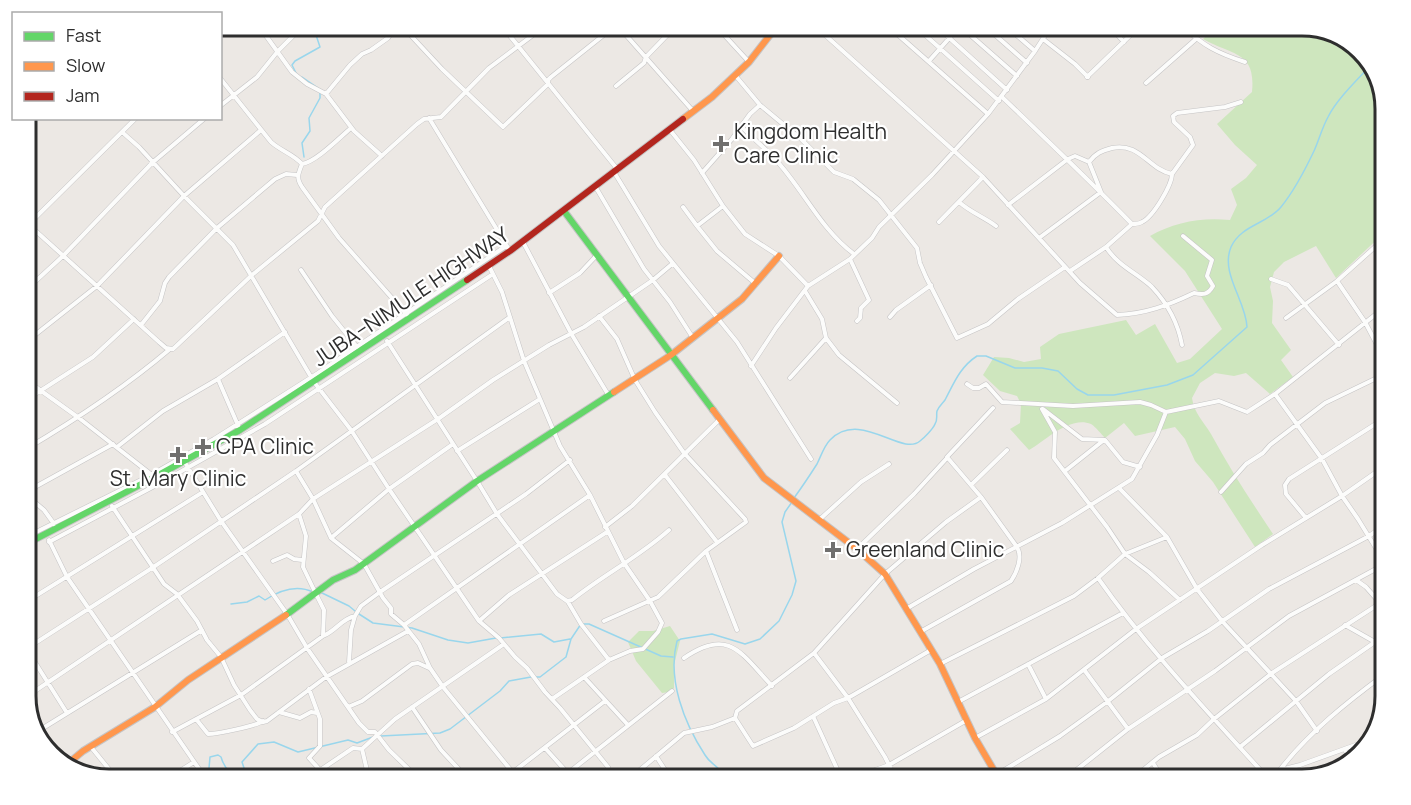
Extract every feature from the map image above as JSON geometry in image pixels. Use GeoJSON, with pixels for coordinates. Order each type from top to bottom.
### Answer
{"type":"FeatureCollection","features":[{"type":"Feature","properties":{"kind":"street"},"geometry":{"type":"LineString","coordinates":[[267,36],[292,72],[307,84],[326,94],[351,128],[382,156]]}},
{"type":"Feature","properties":{"kind":"street"},"geometry":{"type":"LineString","coordinates":[[222,104],[257,77],[293,36]]}},
{"type":"Feature","properties":{"kind":"street"},"geometry":{"type":"LineString","coordinates":[[326,94],[362,54],[371,51],[389,36]]}},
{"type":"Feature","properties":{"kind":"street"},"geometry":{"type":"LineString","coordinates":[[411,36],[442,69],[504,127],[548,84],[551,77],[604,36]]}},
{"type":"Feature","properties":{"kind":"street"},"geometry":{"type":"LineString","coordinates":[[510,36],[579,120],[616,171],[672,264],[718,318],[811,459]]}},
{"type":"Feature","properties":{"kind":"street"},"geometry":{"type":"LineString","coordinates":[[36,443],[79,418],[178,345],[252,275],[318,221],[325,207],[417,124],[424,118],[441,117],[489,68],[531,36]]}},
{"type":"Feature","properties":{"kind":"street"},"geometry":{"type":"LineString","coordinates":[[626,36],[693,111]]}},
{"type":"Feature","properties":{"kind":"street"},"geometry":{"type":"LineString","coordinates":[[616,86],[644,63],[646,57],[666,36]]}},
{"type":"Feature","properties":{"kind":"street"},"geometry":{"type":"LineString","coordinates":[[725,36],[749,62]]}},
{"type":"Feature","properties":{"kind":"street","name":"JUBA–NIMULE HIGHWAY"},"geometry":{"type":"LineString","coordinates":[[36,539],[56,525],[111,504],[153,476],[186,464],[238,427],[262,416],[358,349],[384,335],[408,316],[489,265],[508,249],[523,242],[693,111],[749,62],[769,36]]}},
{"type":"Feature","properties":{"kind":"street"},"geometry":{"type":"LineString","coordinates":[[826,36],[983,177],[1080,284],[1117,315],[1136,314],[1194,293],[1200,296],[1213,286],[1207,276],[1212,260],[1184,236]]}},
{"type":"Feature","properties":{"kind":"street"},"geometry":{"type":"LineString","coordinates":[[899,36],[988,114]]}},
{"type":"Feature","properties":{"kind":"street"},"geometry":{"type":"LineString","coordinates":[[926,36],[1068,159],[1132,224]]}},
{"type":"Feature","properties":{"kind":"street"},"geometry":{"type":"LineString","coordinates":[[971,36],[1017,76]]}},
{"type":"Feature","properties":{"kind":"street"},"geometry":{"type":"LineString","coordinates":[[996,36],[1027,63]]}},
{"type":"Feature","properties":{"kind":"street"},"geometry":{"type":"LineString","coordinates":[[1018,36],[1035,51]]}},
{"type":"Feature","properties":{"kind":"street"},"geometry":{"type":"LineString","coordinates":[[751,366],[776,328],[807,289],[850,259],[872,238],[891,215],[988,114],[1045,36]]}},
{"type":"Feature","properties":{"kind":"street"},"geometry":{"type":"LineString","coordinates":[[1118,36],[1124,42]]}},
{"type":"Feature","properties":{"kind":"street"},"geometry":{"type":"LineString","coordinates":[[1043,39],[1076,64],[1088,77],[1130,36]]}},
{"type":"Feature","properties":{"kind":"street"},"geometry":{"type":"LineString","coordinates":[[1193,36],[1202,45],[1245,63]]}},
{"type":"Feature","properties":{"kind":"street"},"geometry":{"type":"LineString","coordinates":[[928,61],[949,37],[1007,90]]}},
{"type":"Feature","properties":{"kind":"street"},"geometry":{"type":"LineString","coordinates":[[1146,83],[1196,39]]}},
{"type":"Feature","properties":{"kind":"street"},"geometry":{"type":"LineString","coordinates":[[735,75],[760,105],[801,139],[834,172],[853,179],[879,200],[917,248],[920,263],[957,338],[988,324],[1018,299],[1065,267]]}},
{"type":"Feature","properties":{"kind":"street"},"geometry":{"type":"LineString","coordinates":[[222,80],[278,149],[293,155],[302,164]]}},
{"type":"Feature","properties":{"kind":"street"},"geometry":{"type":"LineString","coordinates":[[1070,271],[1106,247],[1132,224],[1143,222],[1158,205],[1172,180],[1172,174],[1193,145],[1188,134],[1174,122],[1173,116],[1177,113],[1225,107],[1241,102]]}},
{"type":"Feature","properties":{"kind":"street"},"geometry":{"type":"LineString","coordinates":[[702,173],[760,105]]}},
{"type":"Feature","properties":{"kind":"street"},"geometry":{"type":"LineString","coordinates":[[301,270],[358,349],[508,249],[429,118]]}},
{"type":"Feature","properties":{"kind":"street"},"geometry":{"type":"LineString","coordinates":[[36,217],[134,120]]}},
{"type":"Feature","properties":{"kind":"street"},"geometry":{"type":"LineString","coordinates":[[36,282],[152,163],[203,120]]}},
{"type":"Feature","properties":{"kind":"street"},"geometry":{"type":"LineString","coordinates":[[741,126],[774,158],[815,213],[836,238],[854,254]]}},
{"type":"Feature","properties":{"kind":"street"},"geometry":{"type":"LineString","coordinates":[[351,128],[324,149],[316,159],[302,164],[297,181],[339,238],[408,316]]}},
{"type":"Feature","properties":{"kind":"street"},"geometry":{"type":"LineString","coordinates":[[36,334],[97,286],[184,196],[261,130]]}},
{"type":"Feature","properties":{"kind":"street"},"geometry":{"type":"LineString","coordinates":[[670,130],[745,234],[779,256],[807,289],[822,319],[826,338],[839,355],[897,403]]}},
{"type":"Feature","properties":{"kind":"street"},"geometry":{"type":"LineString","coordinates":[[122,132],[233,244],[312,380],[351,430],[388,489],[479,621],[527,668],[608,767]]}},
{"type":"Feature","properties":{"kind":"street"},"geometry":{"type":"LineString","coordinates":[[1089,162],[1100,151],[1124,147],[1132,149],[1161,170],[1172,174]]}},
{"type":"Feature","properties":{"kind":"street"},"geometry":{"type":"LineString","coordinates":[[1008,205],[1075,156],[1089,162],[1101,192]]}},
{"type":"Feature","properties":{"kind":"street"},"geometry":{"type":"LineString","coordinates":[[141,325],[160,301],[169,277],[217,228],[275,179],[286,174],[297,175]]}},
{"type":"Feature","properties":{"kind":"street"},"geometry":{"type":"LineString","coordinates":[[939,222],[983,177]]}},
{"type":"Feature","properties":{"kind":"street"},"geometry":{"type":"LineString","coordinates":[[596,186],[653,280],[694,338]]}},
{"type":"Feature","properties":{"kind":"street"},"geometry":{"type":"LineString","coordinates":[[1039,238],[1101,192]]}},
{"type":"Feature","properties":{"kind":"street"},"geometry":{"type":"LineString","coordinates":[[959,202],[970,212],[981,215],[996,226]]}},
{"type":"Feature","properties":{"kind":"street"},"geometry":{"type":"LineString","coordinates":[[698,226],[723,206]]}},
{"type":"Feature","properties":{"kind":"street"},"geometry":{"type":"LineString","coordinates":[[682,207],[717,251],[757,284]]}},
{"type":"Feature","properties":{"kind":"street"},"geometry":{"type":"LineString","coordinates":[[564,211],[764,478],[857,549],[885,574],[940,664],[992,769]]}},
{"type":"Feature","properties":{"kind":"street"},"geometry":{"type":"LineString","coordinates":[[36,233],[64,255],[159,342],[170,349]]}},
{"type":"Feature","properties":{"kind":"street"},"geometry":{"type":"LineString","coordinates":[[523,242],[549,293],[609,396]]}},
{"type":"Feature","properties":{"kind":"street"},"geometry":{"type":"LineString","coordinates":[[1106,247],[1116,260],[1151,287],[1166,305],[1177,326],[1182,345]]}},
{"type":"Feature","properties":{"kind":"street"},"geometry":{"type":"LineString","coordinates":[[1286,318],[1375,249]]}},
{"type":"Feature","properties":{"kind":"street"},"geometry":{"type":"LineString","coordinates":[[549,293],[580,273],[597,256]]}},
{"type":"Feature","properties":{"kind":"street"},"geometry":{"type":"LineString","coordinates":[[74,759],[155,706],[221,657],[255,637],[333,580],[364,564],[477,481],[671,356],[742,300],[779,256]]}},
{"type":"Feature","properties":{"kind":"street"},"geometry":{"type":"LineString","coordinates":[[850,259],[869,300],[861,309],[860,318],[857,321]]}},
{"type":"Feature","properties":{"kind":"street"},"geometry":{"type":"LineString","coordinates":[[36,690],[298,514],[313,499],[371,460],[438,419],[493,380],[549,345],[572,334],[653,280],[672,264]]}},
{"type":"Feature","properties":{"kind":"street"},"geometry":{"type":"LineString","coordinates":[[489,265],[510,317],[524,361],[560,446],[590,495],[624,563],[662,623],[658,632],[643,649],[630,651],[609,660],[552,699]]}},
{"type":"Feature","properties":{"kind":"street"},"geometry":{"type":"LineString","coordinates":[[49,542],[111,504],[265,424],[493,274]]}},
{"type":"Feature","properties":{"kind":"street"},"geometry":{"type":"LineString","coordinates":[[1272,279],[1288,285],[1339,345]]}},
{"type":"Feature","properties":{"kind":"street"},"geometry":{"type":"LineString","coordinates":[[1336,281],[1365,322],[1375,341]]}},
{"type":"Feature","properties":{"kind":"street"},"geometry":{"type":"LineString","coordinates":[[891,317],[931,285]]}},
{"type":"Feature","properties":{"kind":"street"},"geometry":{"type":"LineString","coordinates":[[967,384],[973,388],[979,388],[986,384],[1002,402],[1073,406],[1140,402],[1166,412],[1219,401],[1247,412],[1275,394],[1375,314]]}},
{"type":"Feature","properties":{"kind":"street"},"geometry":{"type":"LineString","coordinates":[[599,316],[617,339],[635,380],[684,453],[746,522],[706,551],[658,597],[604,621]]}},
{"type":"Feature","properties":{"kind":"street"},"geometry":{"type":"LineString","coordinates":[[36,642],[152,568],[296,471],[510,317]]}},
{"type":"Feature","properties":{"kind":"street"},"geometry":{"type":"LineString","coordinates":[[36,394],[93,357],[134,319]]}},
{"type":"Feature","properties":{"kind":"street"},"geometry":{"type":"LineString","coordinates":[[36,488],[115,445],[163,411],[218,379],[285,332]]}},
{"type":"Feature","properties":{"kind":"street"},"geometry":{"type":"LineString","coordinates":[[384,335],[497,514],[557,594],[567,601],[581,624],[609,660]]}},
{"type":"Feature","properties":{"kind":"street"},"geometry":{"type":"LineString","coordinates":[[790,378],[826,338]]}},
{"type":"Feature","properties":{"kind":"street"},"geometry":{"type":"LineString","coordinates":[[218,379],[238,427]]}},
{"type":"Feature","properties":{"kind":"street"},"geometry":{"type":"LineString","coordinates":[[1221,492],[1246,464],[1263,453],[1296,424],[1325,403],[1375,379]]}},
{"type":"Feature","properties":{"kind":"street"},"geometry":{"type":"LineString","coordinates":[[36,533],[153,476],[238,427],[312,380]]}},
{"type":"Feature","properties":{"kind":"street"},"geometry":{"type":"LineString","coordinates":[[36,387],[153,476]]}},
{"type":"Feature","properties":{"kind":"street"},"geometry":{"type":"LineString","coordinates":[[1275,394],[1322,459],[1342,496],[1375,546]]}},
{"type":"Feature","properties":{"kind":"street"},"geometry":{"type":"LineString","coordinates":[[457,450],[540,399]]}},
{"type":"Feature","properties":{"kind":"street"},"geometry":{"type":"LineString","coordinates":[[1034,404],[1082,439],[1105,440],[1123,462],[1140,467]]}},
{"type":"Feature","properties":{"kind":"street"},"geometry":{"type":"LineString","coordinates":[[857,549],[914,494],[993,408]]}},
{"type":"Feature","properties":{"kind":"street"},"geometry":{"type":"LineString","coordinates":[[1042,409],[1055,432],[1054,458],[1092,506],[1125,555],[1149,572],[1180,600]]}},
{"type":"Feature","properties":{"kind":"street"},"geometry":{"type":"LineString","coordinates":[[906,609],[974,569],[1092,506],[1132,479],[1157,435],[1166,412]]}},
{"type":"Feature","properties":{"kind":"street"},"geometry":{"type":"LineString","coordinates":[[262,416],[265,424]]}},
{"type":"Feature","properties":{"kind":"street"},"geometry":{"type":"LineString","coordinates":[[605,527],[632,506],[719,420]]}},
{"type":"Feature","properties":{"kind":"street"},"geometry":{"type":"LineString","coordinates":[[1306,518],[1286,494],[1285,485],[1289,480],[1375,425]]}},
{"type":"Feature","properties":{"kind":"street"},"geometry":{"type":"LineString","coordinates":[[1065,471],[1105,440]]}},
{"type":"Feature","properties":{"kind":"street"},"geometry":{"type":"LineString","coordinates":[[947,457],[965,441]]}},
{"type":"Feature","properties":{"kind":"street"},"geometry":{"type":"LineString","coordinates":[[331,537],[388,489],[453,444]]}},
{"type":"Feature","properties":{"kind":"street"},"geometry":{"type":"LineString","coordinates":[[971,485],[1007,450]]}},
{"type":"Feature","properties":{"kind":"street"},"geometry":{"type":"LineString","coordinates":[[920,632],[1011,581],[1018,566],[1020,552],[1017,547],[981,497],[947,457]]}},
{"type":"Feature","properties":{"kind":"street"},"geometry":{"type":"LineString","coordinates":[[349,663],[351,630],[361,606],[497,514],[570,460]]}},
{"type":"Feature","properties":{"kind":"street"},"geometry":{"type":"LineString","coordinates":[[186,464],[221,521],[287,614],[326,677],[363,728],[368,732],[375,732],[388,750],[408,769]]}},
{"type":"Feature","properties":{"kind":"street"},"geometry":{"type":"LineString","coordinates":[[819,521],[861,482],[889,465]]}},
{"type":"Feature","properties":{"kind":"street"},"geometry":{"type":"LineString","coordinates":[[296,471],[313,499],[331,537],[364,564],[391,608],[391,614],[420,644],[430,668],[443,687],[509,769]]}},
{"type":"Feature","properties":{"kind":"street"},"geometry":{"type":"LineString","coordinates":[[975,738],[1046,699],[1085,671],[1100,656],[1136,629],[1375,473]]}},
{"type":"Feature","properties":{"kind":"street"},"geometry":{"type":"LineString","coordinates":[[665,475],[717,542]]}},
{"type":"Feature","properties":{"kind":"street"},"geometry":{"type":"LineString","coordinates":[[1119,488],[1167,537],[1197,589],[1222,621],[1296,700],[1317,730]]}},
{"type":"Feature","properties":{"kind":"street"},"geometry":{"type":"LineString","coordinates":[[36,596],[203,492]]}},
{"type":"Feature","properties":{"kind":"street"},"geometry":{"type":"LineString","coordinates":[[404,625],[590,495]]}},
{"type":"Feature","properties":{"kind":"street"},"geometry":{"type":"LineString","coordinates":[[931,650],[848,698],[834,703],[794,728],[753,746],[735,718],[737,711],[814,653],[885,574],[946,522],[981,497]]}},
{"type":"Feature","properties":{"kind":"street"},"geometry":{"type":"LineString","coordinates":[[36,503],[56,525]]}},
{"type":"Feature","properties":{"kind":"street"},"geometry":{"type":"LineString","coordinates":[[111,504],[152,568],[164,584],[177,594],[221,657],[226,671],[254,715],[263,721]]}},
{"type":"Feature","properties":{"kind":"street"},"geometry":{"type":"LineString","coordinates":[[298,514],[306,536],[303,567],[324,610],[322,636]]}},
{"type":"Feature","properties":{"kind":"street"},"geometry":{"type":"LineString","coordinates":[[567,601],[572,600],[597,581],[645,551],[669,530]]}},
{"type":"Feature","properties":{"kind":"street"},"geometry":{"type":"LineString","coordinates":[[479,621],[509,595],[608,532]]}},
{"type":"Feature","properties":{"kind":"street"},"geometry":{"type":"LineString","coordinates":[[1009,769],[1107,702],[1162,658],[1277,584],[1375,532]]}},
{"type":"Feature","properties":{"kind":"street"},"geometry":{"type":"LineString","coordinates":[[45,534],[67,577],[199,769]]}},
{"type":"Feature","properties":{"kind":"street"},"geometry":{"type":"LineString","coordinates":[[940,664],[1074,596],[1125,555],[1167,537]]}},
{"type":"Feature","properties":{"kind":"street"},"geometry":{"type":"LineString","coordinates":[[706,551],[737,630]]}},
{"type":"Feature","properties":{"kind":"street"},"geometry":{"type":"LineString","coordinates":[[273,561],[286,555],[294,560],[302,560]]}},
{"type":"Feature","properties":{"kind":"street"},"geometry":{"type":"LineString","coordinates":[[1079,769],[1128,729],[1247,649],[1288,616],[1375,570]]}},
{"type":"Feature","properties":{"kind":"street"},"geometry":{"type":"LineString","coordinates":[[1098,578],[1123,614],[1260,769]]}},
{"type":"Feature","properties":{"kind":"street"},"geometry":{"type":"LineString","coordinates":[[1356,580],[1375,597]]}},
{"type":"Feature","properties":{"kind":"street"},"geometry":{"type":"LineString","coordinates":[[1146,769],[1197,735],[1272,673],[1375,606]]}},
{"type":"Feature","properties":{"kind":"street"},"geometry":{"type":"LineString","coordinates":[[958,702],[1123,614]]}},
{"type":"Feature","properties":{"kind":"street"},"geometry":{"type":"LineString","coordinates":[[172,732],[241,695],[322,636],[337,628],[344,620],[355,616]]}},
{"type":"Feature","properties":{"kind":"street"},"geometry":{"type":"LineString","coordinates":[[1240,747],[1296,700],[1375,642],[1345,625]]}},
{"type":"Feature","properties":{"kind":"street"},"geometry":{"type":"LineString","coordinates":[[44,728],[202,630]]}},
{"type":"Feature","properties":{"kind":"street"},"geometry":{"type":"LineString","coordinates":[[196,719],[208,734],[249,728],[267,721],[326,677],[408,631]]}},
{"type":"Feature","properties":{"kind":"street"},"geometry":{"type":"LineString","coordinates":[[322,769],[353,748],[362,749],[395,719],[504,644]]}},
{"type":"Feature","properties":{"kind":"street"},"geometry":{"type":"LineString","coordinates":[[684,658],[699,648],[712,644],[728,645],[742,652],[771,686]]}},
{"type":"Feature","properties":{"kind":"street"},"geometry":{"type":"LineString","coordinates":[[814,653],[848,698],[891,769]]}},
{"type":"Feature","properties":{"kind":"street"},"geometry":{"type":"LineString","coordinates":[[348,707],[362,701],[412,664],[418,663],[430,668]]}},
{"type":"Feature","properties":{"kind":"street"},"geometry":{"type":"LineString","coordinates":[[36,664],[67,713]]}},
{"type":"Feature","properties":{"kind":"street"},"geometry":{"type":"LineString","coordinates":[[1028,664],[1046,699]]}},
{"type":"Feature","properties":{"kind":"street"},"geometry":{"type":"LineString","coordinates":[[1085,671],[1128,729]]}},
{"type":"Feature","properties":{"kind":"street"},"geometry":{"type":"LineString","coordinates":[[584,677],[628,724]]}},
{"type":"Feature","properties":{"kind":"street"},"geometry":{"type":"LineString","coordinates":[[1280,769],[1294,751],[1317,730],[1375,683]]}},
{"type":"Feature","properties":{"kind":"street"},"geometry":{"type":"LineString","coordinates":[[309,689],[320,719],[320,746],[309,758],[319,769]]}},
{"type":"Feature","properties":{"kind":"street"},"geometry":{"type":"LineString","coordinates":[[573,769],[672,691]]}},
{"type":"Feature","properties":{"kind":"street"},"geometry":{"type":"LineString","coordinates":[[517,769],[605,700]]}},
{"type":"Feature","properties":{"kind":"street"},"geometry":{"type":"LineString","coordinates":[[412,707],[441,750],[458,769]]}},
{"type":"Feature","properties":{"kind":"street"},"geometry":{"type":"LineString","coordinates":[[279,712],[300,718],[311,712],[317,713]]}},
{"type":"Feature","properties":{"kind":"street"},"geometry":{"type":"LineString","coordinates":[[813,716],[837,769]]}},
{"type":"Feature","properties":{"kind":"street"},"geometry":{"type":"LineString","coordinates":[[641,769],[684,734],[735,718]]}},
{"type":"Feature","properties":{"kind":"street"},"geometry":{"type":"LineString","coordinates":[[881,769],[967,720]]}},
{"type":"Feature","properties":{"kind":"street"},"geometry":{"type":"LineString","coordinates":[[1284,769],[1356,746]]}},
{"type":"Feature","properties":{"kind":"street"},"geometry":{"type":"LineString","coordinates":[[91,747],[108,769]]}},
{"type":"Feature","properties":{"kind":"street"},"geometry":{"type":"LineString","coordinates":[[545,748],[564,769]]}},
{"type":"Feature","properties":{"kind":"street"},"geometry":{"type":"LineString","coordinates":[[362,749],[367,769]]}},
{"type":"Feature","properties":{"kind":"street"},"geometry":{"type":"LineString","coordinates":[[656,756],[664,769]]}},
{"type":"Feature","properties":{"kind":"street"},"geometry":{"type":"LineString","coordinates":[[184,769],[194,762]]}},
{"type":"Feature","properties":{"kind":"street"},"geometry":{"type":"LineString","coordinates":[[1153,763],[1157,769]]}},
{"type":"Feature","properties":{"kind":"street"},"geometry":{"type":"LineString","coordinates":[[878,769],[889,765]]}},
{"type":"Feature","properties":{"kind":"green space"},"geometry":{"type":"Polygon","coordinates":[[[1206,36],[1321,38],[1338,46],[1357,61],[1374,95],[1375,241],[1336,278],[1316,246],[1284,262],[1274,272],[1270,287],[1273,301],[1272,323],[1291,350],[1281,360],[1293,377],[1270,394],[1246,373],[1234,376],[1215,373],[1200,383],[1192,398],[1199,417],[1273,534],[1255,547],[1213,482],[1195,461],[1185,439],[1175,427],[1135,436],[1124,423],[1105,438],[1091,424],[1075,423],[1058,430],[1029,450],[1010,429],[1020,423],[1021,404],[1017,396],[1000,391],[983,375],[994,357],[1024,362],[1041,359],[1040,347],[1059,334],[1126,320],[1136,335],[1155,324],[1177,363],[1190,359],[1222,329],[1185,271],[1150,236],[1169,227],[1188,222],[1209,219],[1230,220],[1237,205],[1231,189],[1246,178],[1257,165],[1217,124],[1252,92],[1250,69],[1246,62],[1233,52],[1203,39],[1206,36]]]}},
{"type":"Feature","properties":{"kind":"green space"},"geometry":{"type":"Polygon","coordinates":[[[670,626],[680,641],[674,665],[674,688],[662,693],[636,661],[628,642],[639,631],[653,631],[670,626]]]}},
{"type":"Feature","properties":{"kind":"waterway"},"geometry":{"type":"LineString","coordinates":[[296,73],[292,65],[295,61],[320,47],[316,36]]}},
{"type":"Feature","properties":{"kind":"waterway"},"geometry":{"type":"LineString","coordinates":[[794,498],[817,464],[828,442],[842,432],[854,429],[903,443],[912,444],[920,441],[934,426],[938,409],[958,376],[977,356],[986,356],[1015,368],[1042,368],[1058,371],[1077,389],[1088,395],[1114,395],[1167,385],[1193,375],[1247,327],[1243,307],[1231,277],[1228,257],[1231,247],[1241,234],[1281,207],[1303,173],[1332,110],[1364,72]]}},
{"type":"Feature","properties":{"kind":"waterway"},"geometry":{"type":"LineString","coordinates":[[302,77],[318,88]]}},
{"type":"Feature","properties":{"kind":"waterway"},"geometry":{"type":"LineString","coordinates":[[304,157],[302,143],[310,131],[309,118],[320,98],[320,92]]}},
{"type":"Feature","properties":{"kind":"waterway"},"geometry":{"type":"LineString","coordinates":[[718,769],[708,759],[697,742],[679,700],[674,670],[677,641],[712,634],[745,644],[760,639],[779,621],[796,581],[782,522],[792,502]]}},
{"type":"Feature","properties":{"kind":"waterway"},"geometry":{"type":"LineString","coordinates":[[231,604],[247,602],[259,596],[265,600],[276,593],[294,588],[313,592]]}},
{"type":"Feature","properties":{"kind":"waterway"},"geometry":{"type":"LineString","coordinates":[[320,592],[355,611]]}},
{"type":"Feature","properties":{"kind":"waterway"},"geometry":{"type":"LineString","coordinates":[[359,614],[373,623],[412,628],[448,640],[468,643],[496,638]]}},
{"type":"Feature","properties":{"kind":"waterway"},"geometry":{"type":"LineString","coordinates":[[536,677],[540,677],[566,657],[571,639],[581,624],[589,624],[661,656],[673,657]]}},
{"type":"Feature","properties":{"kind":"waterway"},"geometry":{"type":"LineString","coordinates":[[500,638],[541,634],[554,642],[570,639]]}},
{"type":"Feature","properties":{"kind":"waterway"},"geometry":{"type":"LineString","coordinates":[[381,736],[440,733],[450,729],[500,691],[509,681],[531,677]]}},
{"type":"Feature","properties":{"kind":"waterway"},"geometry":{"type":"LineString","coordinates":[[244,769],[242,762],[258,744],[274,742],[298,752],[348,740],[357,743],[373,737]]}},
{"type":"Feature","properties":{"kind":"waterway"},"geometry":{"type":"LineString","coordinates":[[209,769],[210,757],[218,755],[227,769]]}},
{"type":"Feature","properties":{"kind":"traffic: fast"},"geometry":{"type":"LineString","coordinates":[[564,211],[713,410]]}},
{"type":"Feature","properties":{"kind":"traffic: fast"},"geometry":{"type":"LineString","coordinates":[[36,539],[240,430],[467,280]]}},
{"type":"Feature","properties":{"kind":"traffic: fast"},"geometry":{"type":"LineString","coordinates":[[286,615],[333,580],[355,570],[477,481],[614,392]]}},
{"type":"Feature","properties":{"kind":"traffic: slow"},"geometry":{"type":"LineString","coordinates":[[683,119],[712,97],[749,62],[769,36]]}},
{"type":"Feature","properties":{"kind":"traffic: slow"},"geometry":{"type":"LineString","coordinates":[[614,392],[671,355],[742,299],[779,256]]}},
{"type":"Feature","properties":{"kind":"traffic: slow"},"geometry":{"type":"LineString","coordinates":[[713,410],[764,478],[857,549],[885,574],[940,664],[975,738],[993,769]]}},
{"type":"Feature","properties":{"kind":"traffic: slow"},"geometry":{"type":"LineString","coordinates":[[73,759],[155,707],[188,680],[286,615]]}},
{"type":"Feature","properties":{"kind":"traffic: jam"},"geometry":{"type":"LineString","coordinates":[[467,280],[510,251],[683,119]]}},
{"type":"Feature","properties":{"kind":"place","name":"Kingdom Health Care Clinic"},"geometry":{"type":"Point","coordinates":[721,144]}},
{"type":"Feature","properties":{"kind":"place","name":"CPA Clinic"},"geometry":{"type":"Point","coordinates":[203,447]}},
{"type":"Feature","properties":{"kind":"place","name":"St. Mary Clinic"},"geometry":{"type":"Point","coordinates":[178,455]}},
{"type":"Feature","properties":{"kind":"place","name":"Greenland Clinic"},"geometry":{"type":"Point","coordinates":[833,550]}}]}
